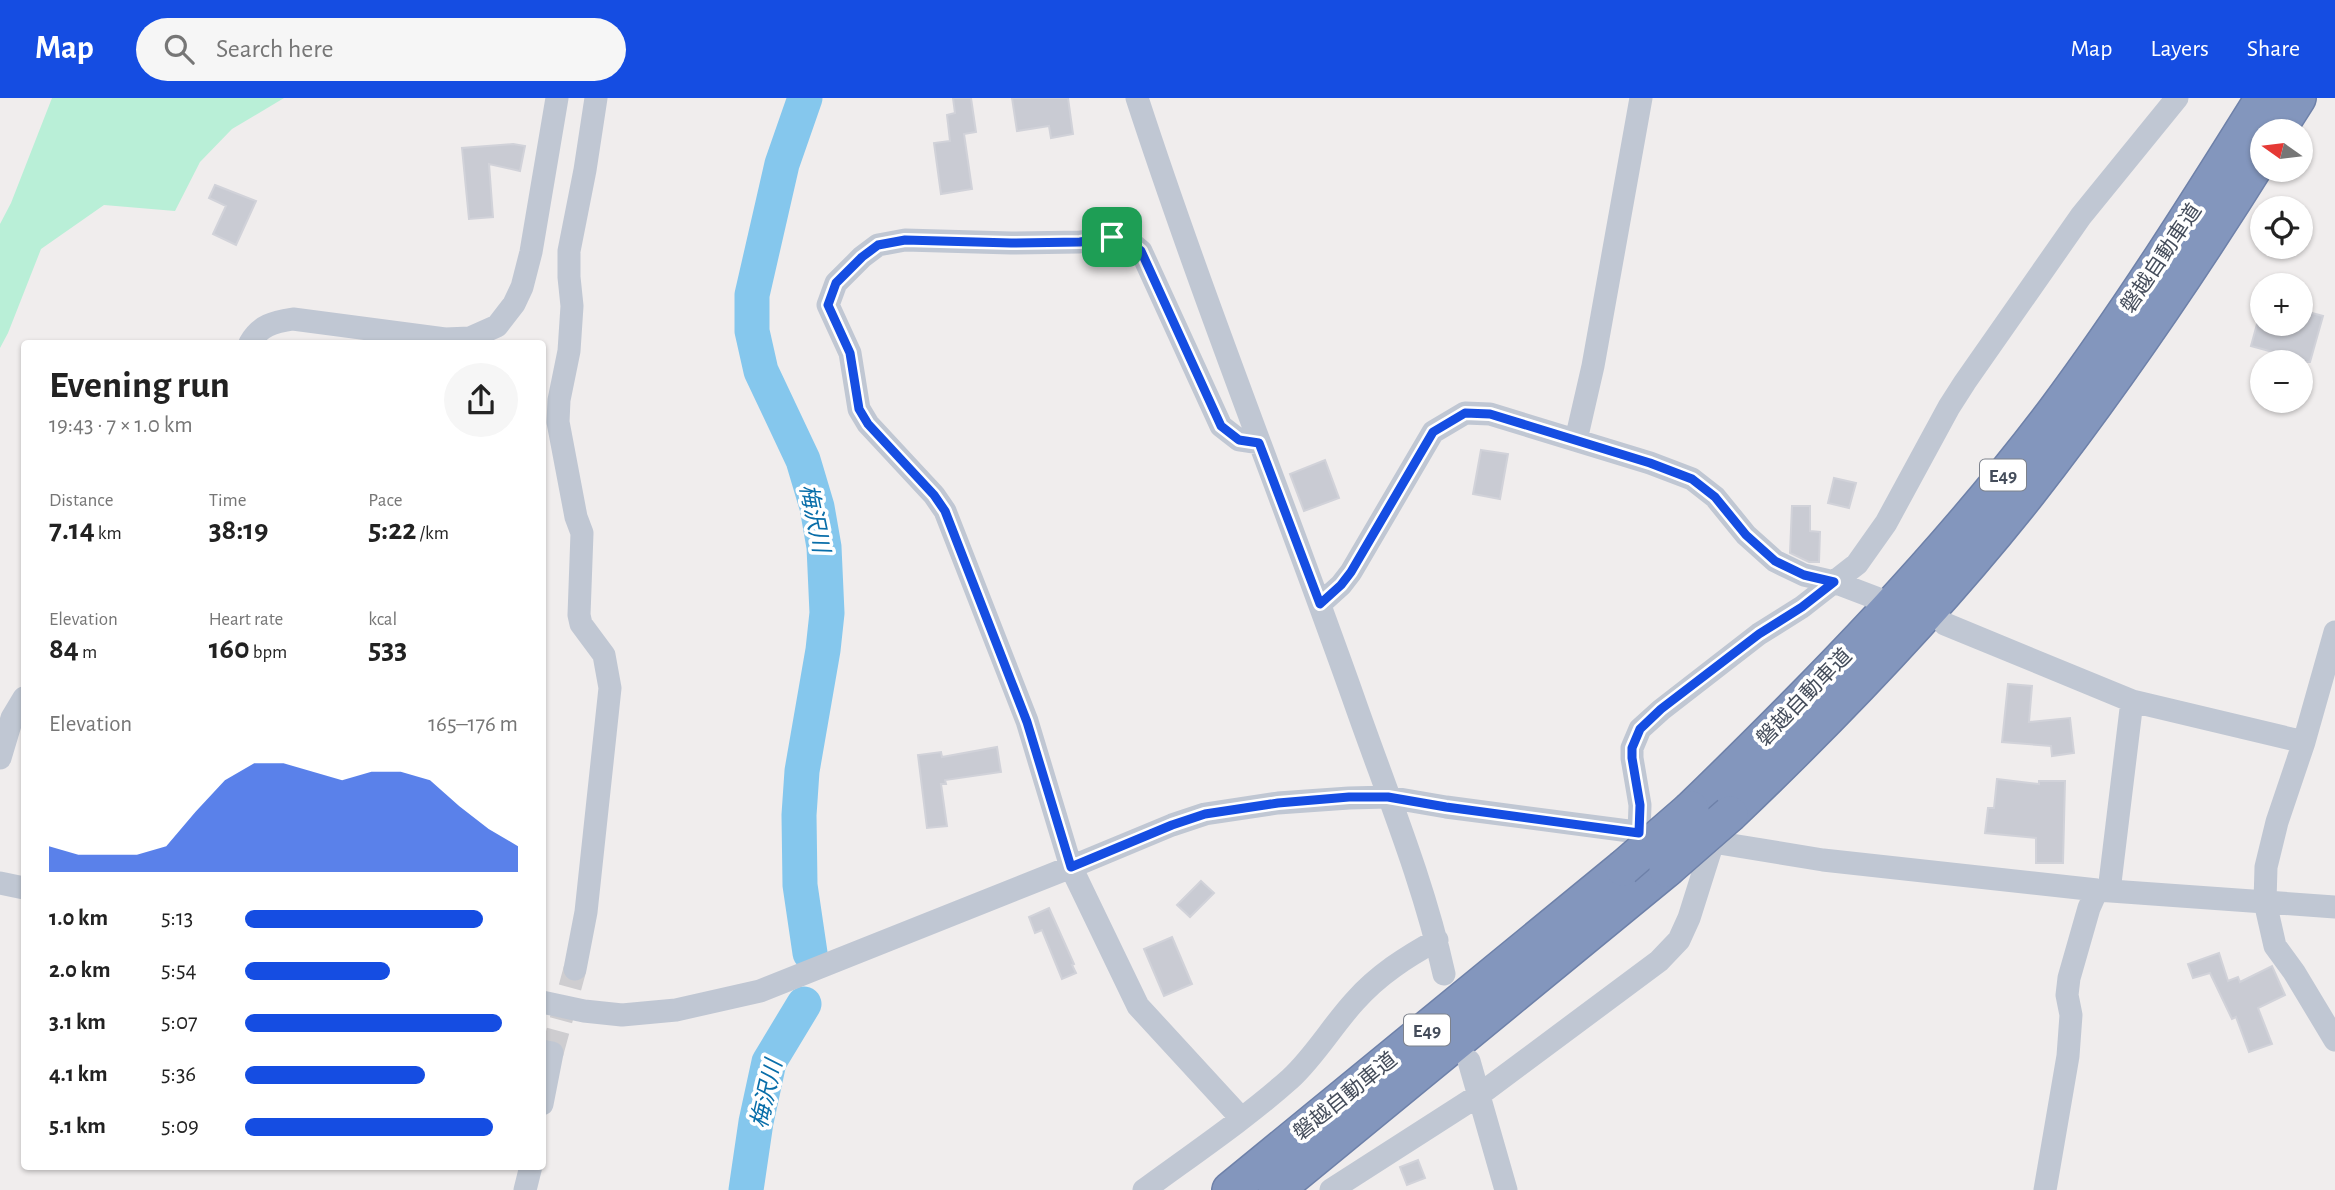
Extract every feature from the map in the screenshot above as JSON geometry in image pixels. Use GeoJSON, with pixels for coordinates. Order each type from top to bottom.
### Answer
{"type":"FeatureCollection","features":[{"type":"Feature","properties":{"kind":"highway","name":"磐越自動車道"},"geometry":{"type":"LineString","coordinates":[[1230,1190],[1623,868],[1690,809],[1838,663],[1958,531],[2054,411],[2200,200],[2263,98]]}},
{"type":"Feature","properties":{"kind":"highway"},"geometry":{"type":"LineString","coordinates":[[2285,119],[2298,98]]}},
{"type":"Feature","properties":{"kind":"highway","name":"磐越自動車道"},"geometry":{"type":"LineString","coordinates":[[1276,1190],[1667,869],[1721,828],[1862,684],[2028,492],[2154,323],[2250,174]]}},
{"type":"Feature","properties":{"kind":"street"},"geometry":{"type":"LineString","coordinates":[[252,340],[262,328],[271,323],[293,319],[445,339],[470,338],[497,326],[514,304],[522,287],[531,252],[557,98]]}},
{"type":"Feature","properties":{"kind":"street"},"geometry":{"type":"LineString","coordinates":[[575,969],[586,912],[611,688],[604,655],[580,624],[582,533],[576,517],[558,422],[559,400],[569,351],[572,306],[569,251],[596,98]]}},
{"type":"Feature","properties":{"kind":"street"},"geometry":{"type":"LineString","coordinates":[[1137,98],[1259,443],[1405,840],[1437,940],[1444,974]]}},
{"type":"Feature","properties":{"kind":"street"},"geometry":{"type":"LineString","coordinates":[[1576,440],[1593,366],[1641,98]]}},
{"type":"Feature","properties":{"kind":"street"},"geometry":{"type":"LineString","coordinates":[[1639,833],[1640,805],[1632,748],[1640,729],[1661,709],[1759,634],[1802,607],[1857,564],[1901,496],[1949,407],[2081,216],[2177,98]]}},
{"type":"Feature","properties":{"kind":"street"},"geometry":{"type":"LineString","coordinates":[[1241,1118],[1138,1006],[1071,867],[1027,722],[945,511],[934,495],[875,434],[859,409],[850,353],[828,305],[836,283],[878,245],[897,242],[1080,242],[1123,238],[1141,251],[1221,426],[1239,440],[1259,443]]}},
{"type":"Feature","properties":{"kind":"street"},"geometry":{"type":"LineString","coordinates":[[1320,604],[1341,585],[1359,558],[1433,432],[1465,413],[1490,414],[1650,463],[1692,479],[1715,497],[1746,535],[1775,561],[1804,575],[1834,582],[1876,598]]}},
{"type":"Feature","properties":{"kind":"street"},"geometry":{"type":"LineString","coordinates":[[1945,624],[2132,701],[2304,742]]}},
{"type":"Feature","properties":{"kind":"street"},"geometry":{"type":"LineString","coordinates":[[2335,632],[2304,742],[2277,822],[2266,867],[2266,902],[2275,946],[2335,1040]]}},
{"type":"Feature","properties":{"kind":"street"},"geometry":{"type":"LineString","coordinates":[[2045,1190],[2068,1056],[2071,1015],[2067,995],[2068,978],[2089,908],[2103,891],[2132,701]]}},
{"type":"Feature","properties":{"kind":"street"},"geometry":{"type":"LineString","coordinates":[[0,758],[12,719],[21,703]]}},
{"type":"Feature","properties":{"kind":"street"},"geometry":{"type":"LineString","coordinates":[[546,1003],[622,1016],[676,1010],[747,994],[1205,814],[1278,803],[1388,797],[1639,833],[1721,828],[1824,860],[2103,891],[2335,907]]}},
{"type":"Feature","properties":{"kind":"street"},"geometry":{"type":"LineString","coordinates":[[1331,1190],[1479,1095],[1659,961],[1679,940],[1721,828]]}},
{"type":"Feature","properties":{"kind":"street"},"geometry":{"type":"LineString","coordinates":[[0,883],[21,887]]}},
{"type":"Feature","properties":{"kind":"street"},"geometry":{"type":"LineString","coordinates":[[1144,1190],[1291,1078],[1325,1041],[1354,1001],[1409,955],[1437,940]]}},
{"type":"Feature","properties":{"kind":"street"},"geometry":{"type":"LineString","coordinates":[[546,1052],[552,1053],[546,1084]]}},
{"type":"Feature","properties":{"kind":"street"},"geometry":{"type":"LineString","coordinates":[[1469,1061],[1506,1190]]}},
{"type":"Feature","properties":{"kind":"street"},"geometry":{"type":"LineString","coordinates":[[525,1190],[530,1170]]}},
{"type":"Feature","properties":{"kind":"green space"},"geometry":{"type":"Polygon","coordinates":[[[52,98],[284,98],[232,129],[200,162],[175,211],[104,205],[41,249],[0,348],[0,224],[11,203],[52,98]]]}},
{"type":"Feature","properties":{"kind":"building"},"geometry":{"type":"Polygon","coordinates":[[[953,98],[971,98],[976,132],[964,134],[972,189],[941,194],[934,143],[950,141],[947,115],[955,113],[953,98]]]}},
{"type":"Feature","properties":{"kind":"building"},"geometry":{"type":"Polygon","coordinates":[[[1012,98],[1068,98],[1073,134],[1051,138],[1049,126],[1017,131],[1012,98]]]}},
{"type":"Feature","properties":{"kind":"building"},"geometry":{"type":"Polygon","coordinates":[[[513,144],[525,146],[520,171],[489,164],[493,217],[469,219],[462,148],[513,144]]]}},
{"type":"Feature","properties":{"kind":"building"},"geometry":{"type":"Polygon","coordinates":[[[215,185],[256,201],[236,245],[213,234],[226,206],[209,198],[215,185]]]}},
{"type":"Feature","properties":{"kind":"building"},"geometry":{"type":"Polygon","coordinates":[[[2313,313],[2323,316],[2313,351],[2266,350],[2251,346],[2254,336],[2313,336],[2313,313]]]}},
{"type":"Feature","properties":{"kind":"building"},"geometry":{"type":"Polygon","coordinates":[[[1481,450],[1508,454],[1500,499],[1473,494],[1481,450]]]}},
{"type":"Feature","properties":{"kind":"building"},"geometry":{"type":"Polygon","coordinates":[[[1325,460],[1339,498],[1304,511],[1290,474],[1325,460]]]}},
{"type":"Feature","properties":{"kind":"building"},"geometry":{"type":"Polygon","coordinates":[[[1834,478],[1856,483],[1849,508],[1828,503],[1834,478]]]}},
{"type":"Feature","properties":{"kind":"building"},"geometry":{"type":"Polygon","coordinates":[[[1792,506],[1810,506],[1810,531],[1820,532],[1819,562],[1809,562],[1790,553],[1792,506]]]}},
{"type":"Feature","properties":{"kind":"building"},"geometry":{"type":"Polygon","coordinates":[[[2008,684],[2032,686],[2029,722],[2070,718],[2074,753],[2052,756],[2051,746],[2002,742],[2008,684]]]}},
{"type":"Feature","properties":{"kind":"building"},"geometry":{"type":"Polygon","coordinates":[[[997,747],[1001,772],[945,780],[946,784],[941,784],[947,826],[927,828],[918,755],[941,752],[942,757],[997,747]]]}},
{"type":"Feature","properties":{"kind":"building"},"geometry":{"type":"Polygon","coordinates":[[[1997,779],[2039,784],[2039,781],[2065,781],[2063,863],[2036,863],[2036,838],[1985,833],[1988,808],[1994,808],[1997,779]]]}},
{"type":"Feature","properties":{"kind":"building"},"geometry":{"type":"Polygon","coordinates":[[[1201,881],[1214,893],[1190,917],[1177,905],[1201,881]]]}},
{"type":"Feature","properties":{"kind":"building"},"geometry":{"type":"Polygon","coordinates":[[[1049,908],[1076,973],[1062,979],[1042,930],[1035,933],[1029,917],[1049,908]]]}},
{"type":"Feature","properties":{"kind":"building"},"geometry":{"type":"Polygon","coordinates":[[[1172,937],[1192,984],[1164,996],[1144,949],[1172,937]]]}},
{"type":"Feature","properties":{"kind":"building"},"geometry":{"type":"Polygon","coordinates":[[[2219,953],[2228,981],[2238,977],[2240,982],[2272,966],[2285,995],[2258,1008],[2272,1044],[2249,1052],[2236,1017],[2232,1019],[2210,973],[2193,978],[2188,964],[2219,953]]]}},
{"type":"Feature","properties":{"kind":"building"},"geometry":{"type":"Polygon","coordinates":[[[1418,1160],[1425,1178],[1407,1185],[1400,1167],[1418,1160]]]}},
{"type":"Feature","properties":{"kind":"waterway","name":"梅沢川"},"geometry":{"type":"LineString","coordinates":[[805,98],[782,164],[752,295],[752,331],[761,371],[803,460],[817,507],[824,547],[827,613],[802,771],[799,815],[800,885],[810,953]]}},
{"type":"Feature","properties":{"kind":"waterway","name":"梅沢川"},"geometry":{"type":"LineString","coordinates":[[746,1190],[756,1122],[769,1062],[804,1004]]}},
{"type":"Feature","properties":{"kind":"tunnel"},"geometry":{"type":"LineString","coordinates":[[552,1053],[575,969]]}},
{"type":"Feature","properties":{"kind":"route"},"geometry":{"type":"LineString","coordinates":[[1112,237],[1123,238],[1141,251],[1221,426],[1239,440],[1259,443],[1320,604],[1351,572],[1433,432],[1465,413],[1490,414],[1650,463],[1692,479],[1715,497],[1746,535],[1775,561],[1804,575],[1834,582],[1802,607],[1759,634],[1661,709],[1640,729],[1632,748],[1640,805],[1639,833],[1446,807],[1414,800],[1349,797],[1278,803],[1205,814],[1071,867],[1027,722],[945,511],[934,495],[875,434],[859,409],[850,353],[828,305],[836,283],[878,245],[905,240],[1080,242],[1112,237]]}}]}
